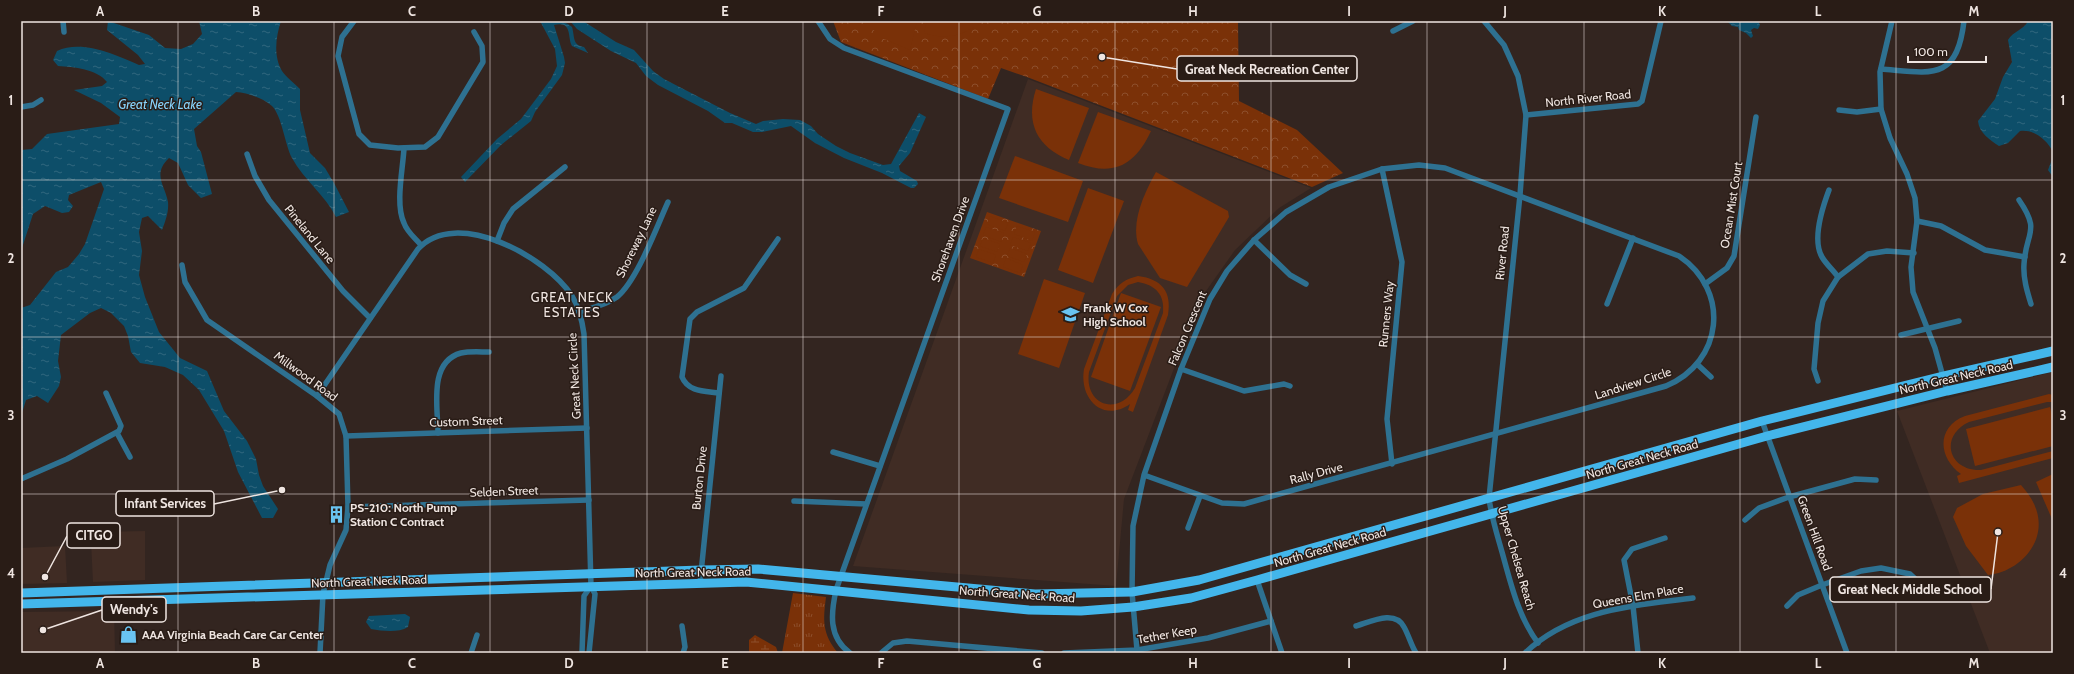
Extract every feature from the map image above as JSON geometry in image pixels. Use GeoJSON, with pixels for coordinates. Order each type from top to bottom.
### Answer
{"type":"FeatureCollection","features":[{"type":"Feature","properties":{"kind":"main road","name":"North Great Neck Road"},"geometry":{"type":"LineString","coordinates":[[21,593],[701,570],[758,570],[1035,594],[1132,592],[1199,580],[1762,421],[1943,376],[2053,351]]}},
{"type":"Feature","properties":{"kind":"main road","name":"North Great Neck Road"},"geometry":{"type":"LineString","coordinates":[[21,604],[746,582],[1029,610],[1081,611],[1133,607],[1191,598],[1767,436],[1947,391],[2053,367]]}},
{"type":"Feature","properties":{"kind":"street"},"geometry":{"type":"LineString","coordinates":[[63,21],[64,32]]}},
{"type":"Feature","properties":{"kind":"street"},"geometry":{"type":"LineString","coordinates":[[354,21],[342,37],[338,56],[359,134],[370,145],[419,149],[435,142],[481,68],[484,51],[474,32]]}},
{"type":"Feature","properties":{"kind":"street","name":"Shorehaven Drive"},"geometry":{"type":"LineString","coordinates":[[818,21],[830,39],[844,48],[1008,109],[836,590],[833,606],[833,628],[841,645],[850,653]]}},
{"type":"Feature","properties":{"kind":"street"},"geometry":{"type":"LineString","coordinates":[[1393,31],[1413,21]]}},
{"type":"Feature","properties":{"kind":"street","name":"River Road"},"geometry":{"type":"LineString","coordinates":[[1484,21],[1504,45],[1518,76],[1526,116],[1520,195],[1494,435],[1489,498]]}},
{"type":"Feature","properties":{"kind":"street","name":"North River Road"},"geometry":{"type":"LineString","coordinates":[[1526,116],[1638,104],[1642,101],[1661,21]]}},
{"type":"Feature","properties":{"kind":"street"},"geometry":{"type":"LineString","coordinates":[[1892,21],[1879,83],[1881,109],[1890,138],[1912,187],[1917,222],[1911,273],[1913,292],[1928,329],[1947,391]]}},
{"type":"Feature","properties":{"kind":"street"},"geometry":{"type":"LineString","coordinates":[[1881,69],[1929,73],[1950,65],[1958,53],[1964,21]]}},
{"type":"Feature","properties":{"kind":"street"},"geometry":{"type":"LineString","coordinates":[[21,107],[33,105],[40,100]]}},
{"type":"Feature","properties":{"kind":"street"},"geometry":{"type":"LineString","coordinates":[[1839,110],[1857,112],[1881,109]]}},
{"type":"Feature","properties":{"kind":"street","name":"Ocean Mist Court"},"geometry":{"type":"LineString","coordinates":[[1705,284],[1727,268],[1734,256],[1756,118]]}},
{"type":"Feature","properties":{"kind":"street"},"geometry":{"type":"LineString","coordinates":[[404,148],[400,204],[401,216],[407,230],[421,245]]}},
{"type":"Feature","properties":{"kind":"street","name":"Pineland Lane"},"geometry":{"type":"LineString","coordinates":[[247,154],[268,200],[343,291],[370,318]]}},
{"type":"Feature","properties":{"kind":"street","name":"Falcon Crescent"},"geometry":{"type":"LineString","coordinates":[[1137,650],[1132,592],[1133,526],[1144,475],[1181,370],[1210,299],[1227,271],[1254,240],[1286,212],[1329,187],[1382,169],[1418,165],[1445,168],[1520,195]]}},
{"type":"Feature","properties":{"kind":"street"},"geometry":{"type":"LineString","coordinates":[[497,241],[504,223],[513,209],[565,167]]}},
{"type":"Feature","properties":{"kind":"street","name":"Runners Way"},"geometry":{"type":"LineString","coordinates":[[1382,169],[1402,262],[1387,419],[1392,464]]}},
{"type":"Feature","properties":{"kind":"street"},"geometry":{"type":"LineString","coordinates":[[1829,190],[1822,209],[1818,242],[1821,256],[1838,277]]}},
{"type":"Feature","properties":{"kind":"street","name":"Landview Circle"},"geometry":{"type":"LineString","coordinates":[[1494,435],[1666,386],[1683,378],[1697,364],[1710,343],[1714,323],[1712,301],[1705,284],[1693,267],[1679,256],[1520,195]]}},
{"type":"Feature","properties":{"kind":"street"},"geometry":{"type":"LineString","coordinates":[[2019,200],[2029,215],[2032,225],[2025,257],[2024,278],[2031,304]]}},
{"type":"Feature","properties":{"kind":"street","name":"Shoreway Lane"},"geometry":{"type":"LineString","coordinates":[[579,312],[609,301],[628,285],[668,202]]}},
{"type":"Feature","properties":{"kind":"street"},"geometry":{"type":"LineString","coordinates":[[1917,222],[1941,226],[1985,250],[2025,257]]}},
{"type":"Feature","properties":{"kind":"street","name":"Great Neck Circle"},"geometry":{"type":"LineString","coordinates":[[317,396],[421,245],[434,237],[447,234],[471,235],[497,241],[514,248],[545,266],[571,295],[579,312],[584,334],[591,586]]}},
{"type":"Feature","properties":{"kind":"street"},"geometry":{"type":"LineString","coordinates":[[1607,304],[1633,238]]}},
{"type":"Feature","properties":{"kind":"street"},"geometry":{"type":"LineString","coordinates":[[719,393],[692,389],[686,386],[682,377],[690,319],[697,312],[744,288],[778,239]]}},
{"type":"Feature","properties":{"kind":"street"},"geometry":{"type":"LineString","coordinates":[[1254,240],[1290,275],[1306,284]]}},
{"type":"Feature","properties":{"kind":"street"},"geometry":{"type":"LineString","coordinates":[[1818,381],[1814,369],[1818,323],[1823,301],[1838,277],[1868,254],[1887,251],[1914,253]]}},
{"type":"Feature","properties":{"kind":"street","name":"Millwood Road"},"geometry":{"type":"LineString","coordinates":[[182,265],[185,282],[207,320],[317,396],[339,414],[346,436],[348,507],[346,530],[330,565],[323,594],[320,653]]}},
{"type":"Feature","properties":{"kind":"street"},"geometry":{"type":"LineString","coordinates":[[1901,335],[1959,321]]}},
{"type":"Feature","properties":{"kind":"street"},"geometry":{"type":"LineString","coordinates":[[438,433],[438,384],[441,369],[449,359],[460,353],[489,352]]}},
{"type":"Feature","properties":{"kind":"street"},"geometry":{"type":"LineString","coordinates":[[1697,364],[1711,377]]}},
{"type":"Feature","properties":{"kind":"street"},"geometry":{"type":"LineString","coordinates":[[1181,370],[1244,391],[1284,384],[1290,386]]}},
{"type":"Feature","properties":{"kind":"street","name":"Burton Drive"},"geometry":{"type":"LineString","coordinates":[[700,583],[721,376]]}},
{"type":"Feature","properties":{"kind":"street"},"geometry":{"type":"LineString","coordinates":[[21,479],[37,474],[117,433],[120,426],[106,393]]}},
{"type":"Feature","properties":{"kind":"street","name":"Green Hill Road"},"geometry":{"type":"LineString","coordinates":[[1762,421],[1848,653]]}},
{"type":"Feature","properties":{"kind":"street","name":"Custom Street"},"geometry":{"type":"LineString","coordinates":[[346,436],[587,428]]}},
{"type":"Feature","properties":{"kind":"street"},"geometry":{"type":"LineString","coordinates":[[117,433],[130,457]]}},
{"type":"Feature","properties":{"kind":"street","name":"Rally Drive"},"geometry":{"type":"LineString","coordinates":[[1144,475],[1222,503],[1244,504],[1494,435]]}},
{"type":"Feature","properties":{"kind":"street"},"geometry":{"type":"LineString","coordinates":[[833,452],[880,466]]}},
{"type":"Feature","properties":{"kind":"street"},"geometry":{"type":"LineString","coordinates":[[1745,520],[1759,508],[1789,497],[1855,479],[1876,480]]}},
{"type":"Feature","properties":{"kind":"street"},"geometry":{"type":"LineString","coordinates":[[1188,528],[1200,496]]}},
{"type":"Feature","properties":{"kind":"street","name":"Upper Chelsea Reach"},"geometry":{"type":"LineString","coordinates":[[1489,498],[1491,514],[1520,612],[1538,643]]}},
{"type":"Feature","properties":{"kind":"street","name":"Selden Street"},"geometry":{"type":"LineString","coordinates":[[348,507],[589,500]]}},
{"type":"Feature","properties":{"kind":"street"},"geometry":{"type":"LineString","coordinates":[[794,502],[866,504]]}},
{"type":"Feature","properties":{"kind":"street"},"geometry":{"type":"LineString","coordinates":[[1638,653],[1633,606],[1624,566],[1626,556],[1636,547],[1665,538]]}},
{"type":"Feature","properties":{"kind":"street"},"geometry":{"type":"LineString","coordinates":[[1787,606],[1798,595],[1861,571],[1881,568],[1910,574],[1923,586]]}},
{"type":"Feature","properties":{"kind":"street"},"geometry":{"type":"LineString","coordinates":[[1257,580],[1282,653]]}},
{"type":"Feature","properties":{"kind":"street"},"geometry":{"type":"LineString","coordinates":[[582,653],[584,596],[591,586],[595,594],[589,653]]}},
{"type":"Feature","properties":{"kind":"street","name":"Queens Elm Place"},"geometry":{"type":"LineString","coordinates":[[1525,653],[1538,643],[1581,618],[1603,611],[1693,598]]}},
{"type":"Feature","properties":{"kind":"street"},"geometry":{"type":"LineString","coordinates":[[1356,626],[1387,617],[1394,618],[1404,627],[1416,653]]}},
{"type":"Feature","properties":{"kind":"street","name":"Tether Keep"},"geometry":{"type":"LineString","coordinates":[[1064,653],[1137,650],[1208,638],[1271,621]]}},
{"type":"Feature","properties":{"kind":"street"},"geometry":{"type":"LineString","coordinates":[[682,626],[685,647],[683,653]]}},
{"type":"Feature","properties":{"kind":"street"},"geometry":{"type":"LineString","coordinates":[[471,653],[477,635]]}},
{"type":"Feature","properties":{"kind":"street"},"geometry":{"type":"LineString","coordinates":[[881,653],[893,643],[907,640],[1042,653]]}},
{"type":"Feature","properties":{"kind":"shaded area","name":"Frank W Cox High School"},"geometry":{"type":"Polygon","coordinates":[[[1028,79],[1311,188],[1279,208],[1235,250],[1206,291],[1186,337],[1124,499],[1116,586],[853,566],[1028,79]]]}},
{"type":"Feature","properties":{"kind":"shaded area"},"geometry":{"type":"Polygon","coordinates":[[[2053,372],[2053,653],[1990,653],[1897,411],[2053,372]]]}},
{"type":"Feature","properties":{"kind":"shaded area"},"geometry":{"type":"Polygon","coordinates":[[[145,531],[145,580],[93,582],[91,541],[99,532],[145,531]]]}},
{"type":"Feature","properties":{"kind":"shaded area"},"geometry":{"type":"Polygon","coordinates":[[[65,546],[67,583],[21,584],[21,548],[65,546]]]}},
{"type":"Feature","properties":{"kind":"shaded area"},"geometry":{"type":"Polygon","coordinates":[[[114,611],[115,653],[21,653],[21,612],[114,611]]]}},
{"type":"Feature","properties":{"kind":"green space"},"geometry":{"type":"Polygon","coordinates":[[[833,21],[1238,21],[1239,101],[1297,130],[1343,173],[1312,187],[1001,68],[988,99],[841,42],[833,21]]]}},
{"type":"Feature","properties":{"kind":"green space"},"geometry":{"type":"Polygon","coordinates":[[[864,21],[917,21],[910,50],[882,38],[864,21]]]}},
{"type":"Feature","properties":{"kind":"green space"},"geometry":{"type":"Polygon","coordinates":[[[927,21],[982,21],[962,33],[940,36],[924,33],[927,21]]]}},
{"type":"Feature","properties":{"kind":"green space"},"geometry":{"type":"Polygon","coordinates":[[[1036,89],[1089,108],[1069,160],[1058,155],[1049,148],[1036,132],[1032,113],[1036,89]]]}},
{"type":"Feature","properties":{"kind":"green space"},"geometry":{"type":"Polygon","coordinates":[[[1098,112],[1151,131],[1145,143],[1138,152],[1122,165],[1102,169],[1078,163],[1098,112]]]}},
{"type":"Feature","properties":{"kind":"green space"},"geometry":{"type":"Polygon","coordinates":[[[1015,156],[1083,181],[1068,222],[999,198],[1015,156]]]}},
{"type":"Feature","properties":{"kind":"green space"},"geometry":{"type":"Polygon","coordinates":[[[1156,172],[1228,211],[1229,217],[1187,287],[1160,278],[1138,244],[1136,225],[1140,206],[1156,172]]]}},
{"type":"Feature","properties":{"kind":"green space"},"geometry":{"type":"Polygon","coordinates":[[[1088,188],[1124,201],[1093,283],[1058,270],[1088,188]]]}},
{"type":"Feature","properties":{"kind":"green space"},"geometry":{"type":"Polygon","coordinates":[[[987,212],[1041,231],[1024,277],[970,258],[987,212]]]}},
{"type":"Feature","properties":{"kind":"green space"},"geometry":{"type":"Polygon","coordinates":[[[990,216],[1008,223],[1005,231],[987,224],[990,216]]]}},
{"type":"Feature","properties":{"kind":"green space"},"geometry":{"type":"Polygon","coordinates":[[[1017,226],[1035,232],[1032,241],[1014,234],[1017,226]]]}},
{"type":"Feature","properties":{"kind":"green space"},"geometry":{"type":"Polygon","coordinates":[[[986,227],[1004,233],[1001,242],[983,235],[986,227]]]}},
{"type":"Feature","properties":{"kind":"green space"},"geometry":{"type":"Polygon","coordinates":[[[1013,237],[1031,243],[1028,251],[1010,245],[1013,237]]]}},
{"type":"Feature","properties":{"kind":"green space"},"geometry":{"type":"Polygon","coordinates":[[[983,238],[1000,244],[997,252],[980,246],[983,238]]]}},
{"type":"Feature","properties":{"kind":"green space"},"geometry":{"type":"Polygon","coordinates":[[[1010,248],[1027,254],[1024,262],[1007,256],[1010,248]]]}},
{"type":"Feature","properties":{"kind":"green space"},"geometry":{"type":"Polygon","coordinates":[[[979,249],[996,255],[993,263],[976,257],[979,249]]]}},
{"type":"Feature","properties":{"kind":"green space"},"geometry":{"type":"Polygon","coordinates":[[[1006,258],[1023,265],[1020,273],[1003,267],[1006,258]]]}},
{"type":"Feature","properties":{"kind":"green space"},"geometry":{"type":"Polygon","coordinates":[[[1138,276],[1153,280],[1164,288],[1167,293],[1169,307],[1168,315],[1133,412],[1128,410],[1130,404],[1120,409],[1111,411],[1102,409],[1095,405],[1089,398],[1085,390],[1083,380],[1084,369],[1112,294],[1120,284],[1138,276]],[[1138,282],[1128,285],[1117,296],[1089,372],[1089,383],[1092,392],[1097,399],[1104,403],[1112,404],[1120,402],[1128,397],[1135,388],[1163,313],[1161,296],[1154,288],[1138,282]]]}},
{"type":"Feature","properties":{"kind":"green space"},"geometry":{"type":"Polygon","coordinates":[[[1044,279],[1085,293],[1059,368],[1018,354],[1044,279]]]}},
{"type":"Feature","properties":{"kind":"green space"},"geometry":{"type":"Polygon","coordinates":[[[1121,293],[1161,307],[1130,391],[1091,377],[1121,293]]]}},
{"type":"Feature","properties":{"kind":"green space"},"geometry":{"type":"Polygon","coordinates":[[[2049,394],[2053,395],[2053,402],[2047,402],[1969,422],[1960,428],[1954,436],[1951,444],[1951,452],[1961,465],[1970,469],[1981,470],[2053,451],[2053,458],[1959,483],[1957,476],[1961,474],[1953,467],[1945,452],[1945,435],[1949,427],[1965,416],[2049,394]]]}},
{"type":"Feature","properties":{"kind":"green space"},"geometry":{"type":"Polygon","coordinates":[[[2050,407],[2053,418],[2053,446],[1975,466],[1966,429],[2050,407]]]}},
{"type":"Feature","properties":{"kind":"green space"},"geometry":{"type":"Polygon","coordinates":[[[2053,474],[2053,518],[2052,519],[2036,482],[2053,474]]]}},
{"type":"Feature","properties":{"kind":"green space"},"geometry":{"type":"Polygon","coordinates":[[[2021,485],[2036,508],[2039,524],[2037,535],[2027,554],[2019,562],[1999,573],[1988,575],[1966,546],[1953,517],[1957,508],[1983,494],[2021,485]]]}},
{"type":"Feature","properties":{"kind":"green space"},"geometry":{"type":"Polygon","coordinates":[[[793,593],[826,597],[824,620],[826,633],[838,653],[782,653],[793,593]]]}},
{"type":"Feature","properties":{"kind":"green space"},"geometry":{"type":"Polygon","coordinates":[[[755,635],[776,647],[778,653],[749,653],[749,640],[755,635]]]}},
{"type":"Feature","properties":{"kind":"water","name":"Great Neck Lake"},"geometry":{"type":"Polygon","coordinates":[[[108,21],[149,35],[165,48],[181,49],[193,44],[202,34],[199,21],[281,21],[276,46],[277,59],[282,71],[300,89],[300,110],[310,153],[325,168],[349,212],[336,217],[326,202],[302,173],[292,158],[281,123],[272,106],[255,96],[236,92],[194,129],[197,146],[201,152],[212,194],[201,198],[188,185],[178,163],[169,158],[161,169],[160,174],[168,202],[168,209],[162,230],[148,216],[142,218],[139,232],[142,251],[139,275],[145,297],[159,332],[180,358],[207,371],[224,411],[247,441],[256,459],[263,486],[278,509],[273,518],[262,518],[238,472],[224,431],[199,390],[183,375],[165,367],[140,363],[131,352],[128,336],[124,326],[111,313],[101,308],[90,313],[61,335],[58,361],[61,377],[59,386],[48,403],[37,396],[26,400],[21,416],[21,308],[30,305],[56,272],[68,267],[79,254],[85,244],[104,189],[101,182],[69,195],[68,200],[73,206],[69,212],[62,213],[45,206],[33,214],[21,251],[21,150],[32,149],[47,134],[119,124],[120,117],[101,103],[74,90],[102,86],[107,82],[103,78],[91,71],[58,66],[53,60],[57,51],[77,47],[110,53],[139,65],[145,64],[138,55],[107,30],[108,21]]]}},
{"type":"Feature","properties":{"kind":"water"},"geometry":{"type":"Polygon","coordinates":[[[540,21],[557,21],[569,24],[572,27],[577,44],[584,47],[588,53],[572,46],[567,28],[564,25],[554,25],[565,63],[562,75],[535,112],[531,121],[501,145],[465,182],[461,177],[497,139],[521,119],[551,79],[557,66],[555,49],[540,21]]]}},
{"type":"Feature","properties":{"kind":"water"},"geometry":{"type":"Polygon","coordinates":[[[570,21],[583,21],[616,42],[634,50],[653,71],[664,79],[730,113],[756,124],[763,121],[783,119],[800,120],[811,126],[818,134],[836,146],[850,153],[883,165],[891,164],[919,113],[926,117],[910,153],[899,166],[900,171],[917,181],[918,184],[914,188],[911,188],[882,173],[844,158],[815,143],[791,126],[762,132],[753,132],[732,123],[725,123],[708,111],[658,85],[646,76],[636,63],[611,51],[577,29],[570,21]]]}},
{"type":"Feature","properties":{"kind":"water"},"geometry":{"type":"Polygon","coordinates":[[[1727,21],[1758,21],[1760,25],[1758,29],[1754,28],[1751,30],[1753,36],[1751,38],[1746,33],[1739,30],[1738,27],[1732,26],[1727,21]]]}},
{"type":"Feature","properties":{"kind":"water"},"geometry":{"type":"Polygon","coordinates":[[[2028,21],[2053,21],[2053,152],[2040,136],[2025,131],[2020,131],[2008,143],[1999,146],[1983,133],[1980,129],[1978,121],[1995,99],[2003,77],[2012,62],[2008,40],[2028,21]]]}},
{"type":"Feature","properties":{"kind":"water"},"geometry":{"type":"Polygon","coordinates":[[[2053,157],[2053,177],[2048,170],[2053,157]]]}},
{"type":"Feature","properties":{"kind":"water"},"geometry":{"type":"Polygon","coordinates":[[[405,614],[410,617],[408,627],[400,630],[385,631],[371,629],[366,622],[369,616],[405,614]]]}},
{"type":"Feature","properties":{"kind":"place","name":"Great Neck Recreation Center"},"geometry":{"type":"Point","coordinates":[1102,57]}},
{"type":"Feature","properties":{"kind":"place","name":"Frank W Cox High School"},"geometry":{"type":"Point","coordinates":[1070,314]}},
{"type":"Feature","properties":{"kind":"place","name":"Infant Services"},"geometry":{"type":"Point","coordinates":[282,490]}},
{"type":"Feature","properties":{"kind":"place","name":"PS-210: North Pump Station C Contract"},"geometry":{"type":"Point","coordinates":[337,514]}},
{"type":"Feature","properties":{"kind":"place","name":"Great Neck Middle School"},"geometry":{"type":"Point","coordinates":[1998,532]}},
{"type":"Feature","properties":{"kind":"place","name":"CITGO"},"geometry":{"type":"Point","coordinates":[45,577]}},
{"type":"Feature","properties":{"kind":"place","name":"Wendy's"},"geometry":{"type":"Point","coordinates":[43,630]}},
{"type":"Feature","properties":{"kind":"place","name":"AAA Virginia Beach Care Car Center"},"geometry":{"type":"Point","coordinates":[129,634]}},
{"type":"Feature","properties":{"kind":"district","name":"GREAT NECK ESTATES"},"geometry":{"type":"Point","coordinates":[572,304]}}]}
